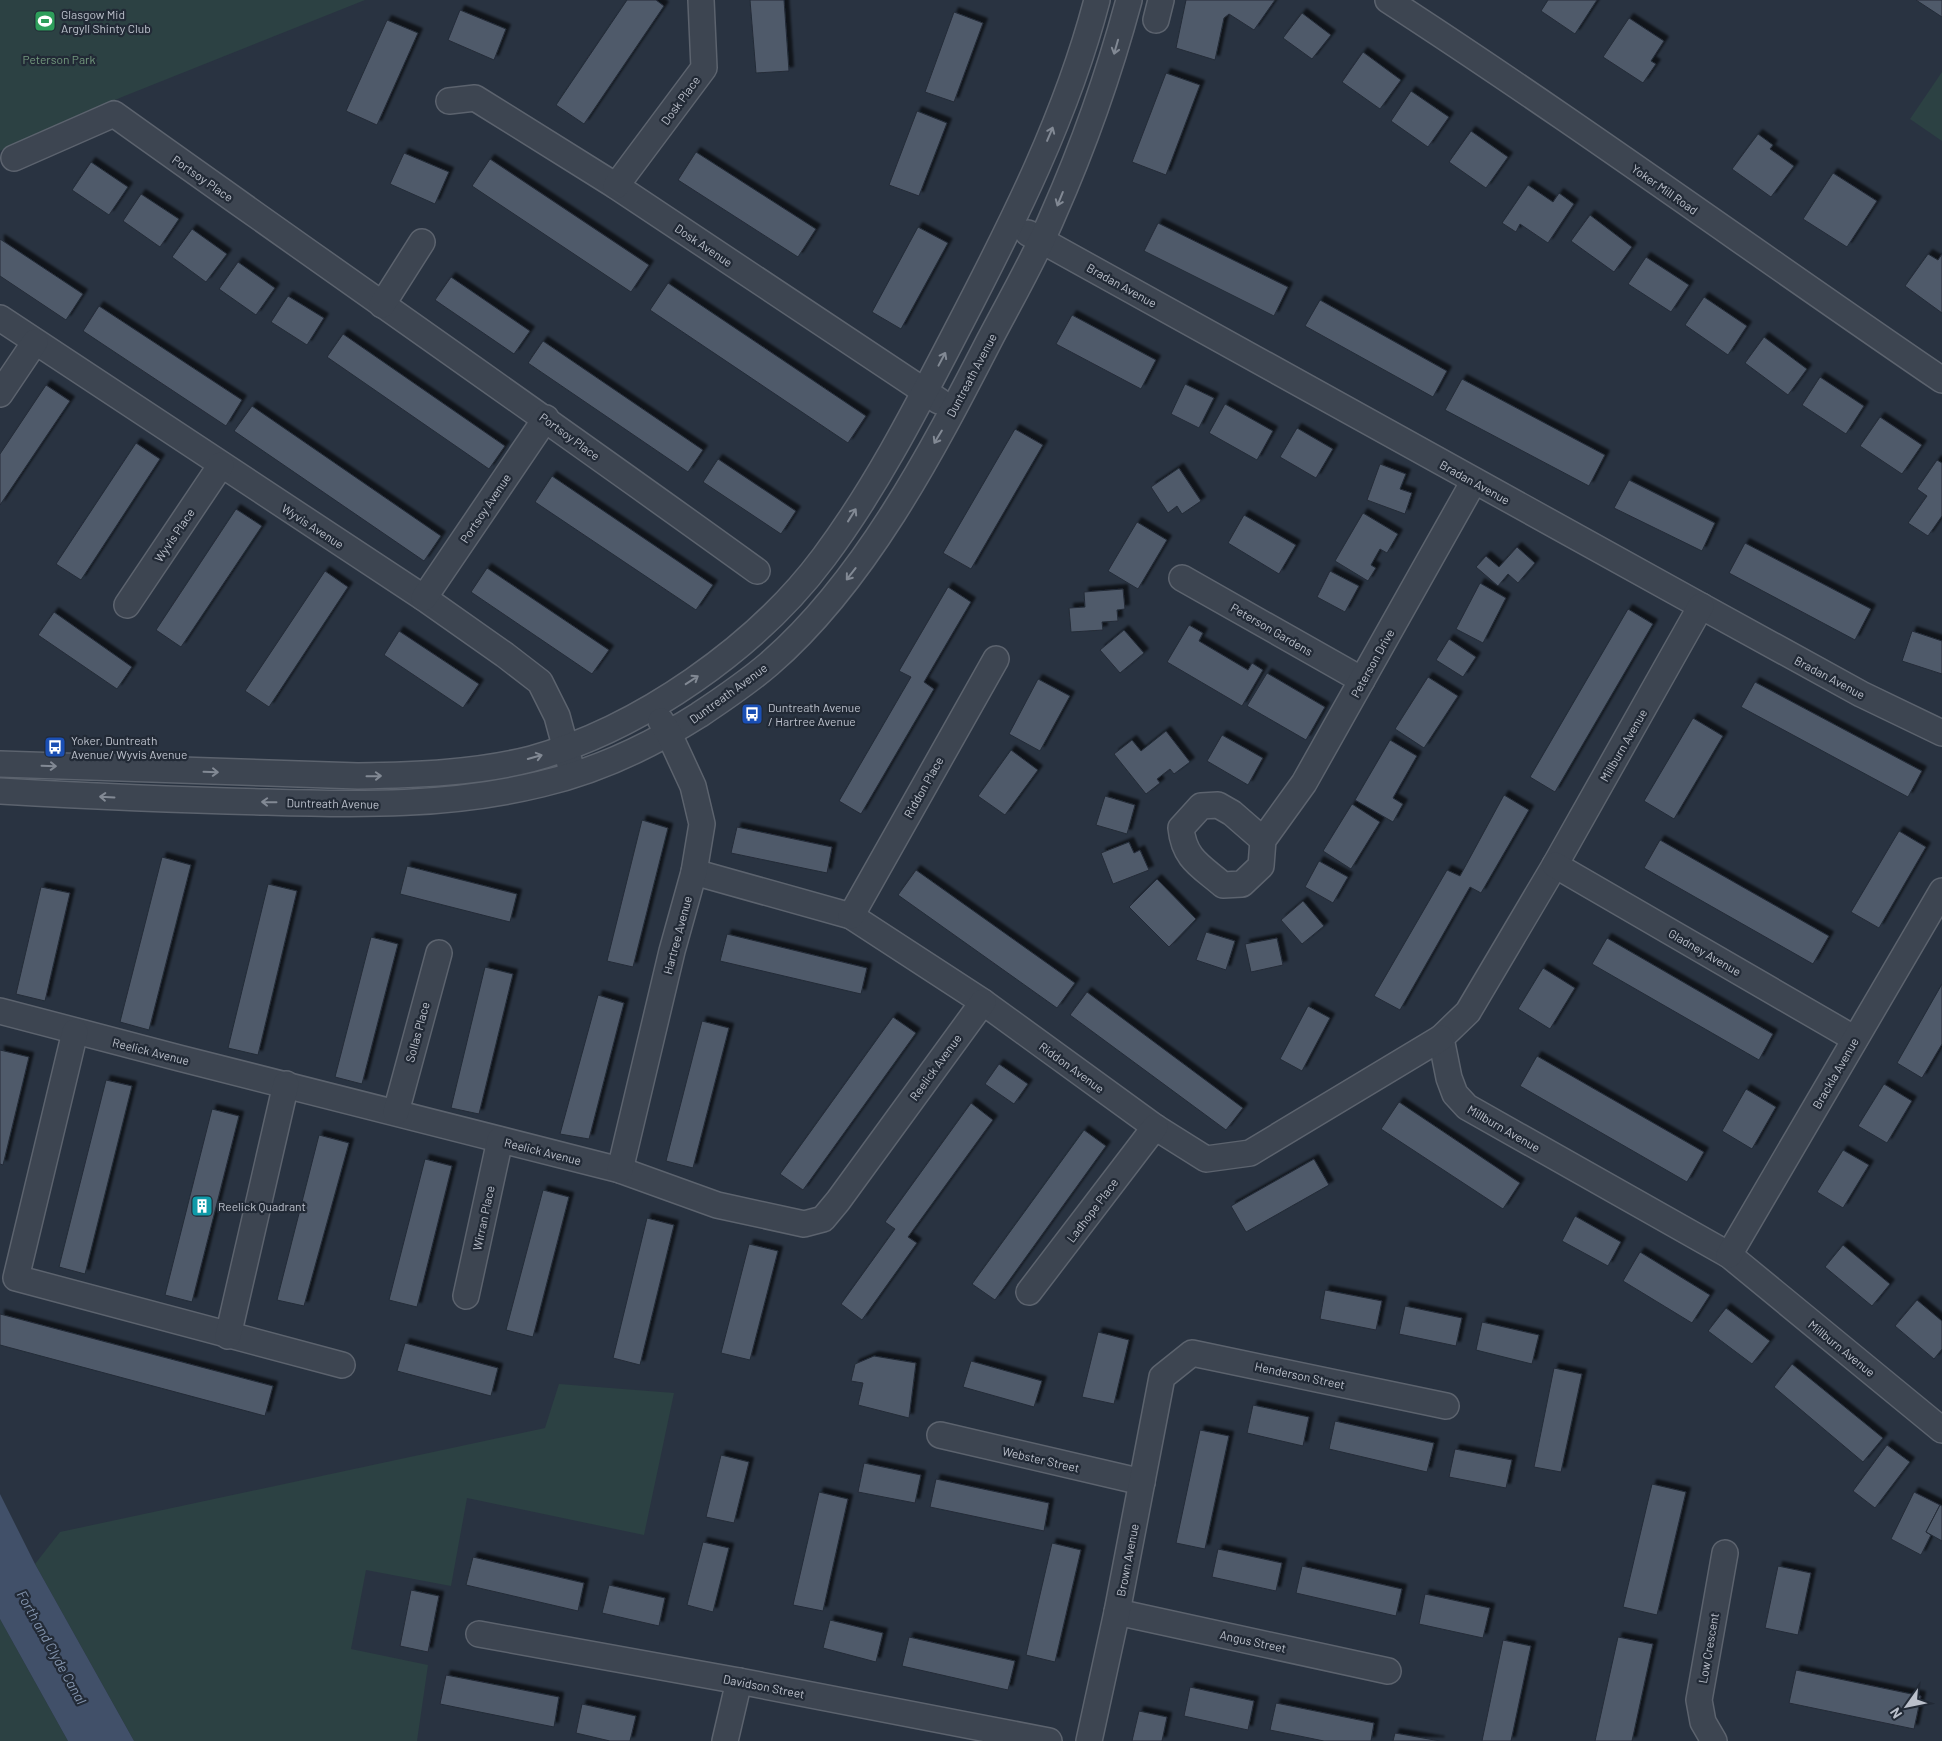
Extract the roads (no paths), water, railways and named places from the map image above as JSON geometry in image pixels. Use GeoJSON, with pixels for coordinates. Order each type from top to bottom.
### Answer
{"type":"FeatureCollection","features":[{"type":"Feature","properties":{"kind":"street","name":"Dosk Place"},"geometry":{"type":"LineString","coordinates":[[616,186],[704,68],[701,0]]}},
{"type":"Feature","properties":{"kind":"street"},"geometry":{"type":"LineString","coordinates":[[0,764],[358,776],[396,776],[468,770],[531,759],[605,732],[651,707],[706,671],[777,612],[824,557],[847,523],[925,392],[1012,224],[1068,90],[1088,35],[1096,0]]}},
{"type":"Feature","properties":{"kind":"street","name":"Duntreath Avenue"},"geometry":{"type":"LineString","coordinates":[[0,791],[147,799],[361,805],[474,798],[574,776],[621,758],[669,734],[749,681],[772,662],[821,611],[872,547],[953,410],[1041,240],[1095,112],[1115,53],[1129,0]]}},
{"type":"Feature","properties":{"kind":"street","name":"Yoker Mill Road"},"geometry":{"type":"LineString","coordinates":[[1388,0],[1494,69],[1762,257],[1942,380]]}},
{"type":"Feature","properties":{"kind":"street","name":"Dosk Avenue"},"geometry":{"type":"LineString","coordinates":[[449,101],[475,98],[616,186],[953,410]]}},
{"type":"Feature","properties":{"kind":"street","name":"Portsoy Place"},"geometry":{"type":"LineString","coordinates":[[14,158],[114,114],[382,305],[546,418],[757,570]]}},
{"type":"Feature","properties":{"kind":"street","name":"Bradan Avenue"},"geometry":{"type":"LineString","coordinates":[[1012,224],[1861,694],[1942,733]]}},
{"type":"Feature","properties":{"kind":"street"},"geometry":{"type":"LineString","coordinates":[[382,305],[422,242]]}},
{"type":"Feature","properties":{"kind":"street","name":"Wyvis Avenue"},"geometry":{"type":"LineString","coordinates":[[0,318],[424,598],[540,682],[557,716],[574,776]]}},
{"type":"Feature","properties":{"kind":"street"},"geometry":{"type":"LineString","coordinates":[[0,394],[35,342]]}},
{"type":"Feature","properties":{"kind":"street","name":"Portsoy Avenue"},"geometry":{"type":"LineString","coordinates":[[424,598],[546,418]]}},
{"type":"Feature","properties":{"kind":"street","name":"Wyvis Place"},"geometry":{"type":"LineString","coordinates":[[127,605],[221,465]]}},
{"type":"Feature","properties":{"kind":"street","name":"Peterson Drive"},"geometry":{"type":"LineString","coordinates":[[1263,840],[1304,783],[1474,481]]}},
{"type":"Feature","properties":{"kind":"street","name":"Peterson Gardens"},"geometry":{"type":"LineString","coordinates":[[1182,578],[1362,680]]}},
{"type":"Feature","properties":{"kind":"street","name":"Millburn Avenue"},"geometry":{"type":"LineString","coordinates":[[1701,606],[1555,865],[1468,1012],[1440,1038],[1449,1078],[1455,1094],[1467,1107],[1729,1255],[1942,1430]]}},
{"type":"Feature","properties":{"kind":"street","name":"Riddon Place"},"geometry":{"type":"LineString","coordinates":[[851,916],[996,659]]}},
{"type":"Feature","properties":{"kind":"street","name":"Hartree Avenue"},"geometry":{"type":"LineString","coordinates":[[620,1170],[672,952],[694,872],[702,824],[693,786],[669,734],[651,707]]}},
{"type":"Feature","properties":{"kind":"street","name":"Gladney Avenue"},"geometry":{"type":"LineString","coordinates":[[1555,865],[1855,1039]]}},
{"type":"Feature","properties":{"kind":"street","name":"Riddon Avenue"},"geometry":{"type":"LineString","coordinates":[[694,872],[851,916],[983,1002],[1155,1128],[1206,1159],[1250,1153],[1440,1038]]}},
{"type":"Feature","properties":{"kind":"street","name":"Brackla Avenue"},"geometry":{"type":"LineString","coordinates":[[1729,1255],[1942,892]]}},
{"type":"Feature","properties":{"kind":"street","name":"Sollas Place"},"geometry":{"type":"LineString","coordinates":[[396,1112],[439,953]]}},
{"type":"Feature","properties":{"kind":"street","name":"Reelick Avenue"},"geometry":{"type":"LineString","coordinates":[[0,1011],[75,1032],[620,1170],[717,1205],[804,1224],[823,1219],[838,1201],[983,1002]]}},
{"type":"Feature","properties":{"kind":"street"},"geometry":{"type":"LineString","coordinates":[[75,1032],[16,1278],[342,1366]]}},
{"type":"Feature","properties":{"kind":"street"},"geometry":{"type":"LineString","coordinates":[[228,1336],[286,1084]]}},
{"type":"Feature","properties":{"kind":"street","name":"Ladhope Place"},"geometry":{"type":"LineString","coordinates":[[1029,1292],[1155,1128]]}},
{"type":"Feature","properties":{"kind":"street","name":"Wirran Place"},"geometry":{"type":"LineString","coordinates":[[466,1296],[500,1140]]}},
{"type":"Feature","properties":{"kind":"street","name":"Henderson Street"},"geometry":{"type":"LineString","coordinates":[[1162,1378],[1192,1353],[1446,1406]]}},
{"type":"Feature","properties":{"kind":"street","name":"Brown Avenue"},"geometry":{"type":"LineString","coordinates":[[1089,1741],[1117,1612],[1162,1378]]}},
{"type":"Feature","properties":{"kind":"street","name":"Webster Street"},"geometry":{"type":"LineString","coordinates":[[940,1435],[1142,1482]]}},
{"type":"Feature","properties":{"kind":"street","name":"Low Crescent"},"geometry":{"type":"LineString","coordinates":[[1714,1741],[1703,1722],[1699,1700],[1725,1553]]}},
{"type":"Feature","properties":{"kind":"street","name":"Angus Street"},"geometry":{"type":"LineString","coordinates":[[1117,1612],[1388,1671]]}},
{"type":"Feature","properties":{"kind":"street","name":"Davidson Street"},"geometry":{"type":"LineString","coordinates":[[479,1634],[739,1681],[1049,1741]]}},
{"type":"Feature","properties":{"kind":"street"},"geometry":{"type":"LineString","coordinates":[[725,1741],[739,1681]]}},
{"type":"Feature","properties":{"kind":"water","name":"Forth and Clyde Canal"},"geometry":{"type":"Polygon","coordinates":[[[0,1494],[35,1564],[134,1741],[68,1741],[0,1619],[0,1494]]]}},
{"type":"Feature","properties":{"kind":"place","name":"Glasgow Mid Argyll Shinty Club"},"geometry":{"type":"Point","coordinates":[45,21]}},
{"type":"Feature","properties":{"kind":"place","name":"Duntreath Avenue / Hartree Avenue"},"geometry":{"type":"Point","coordinates":[752,714]}},
{"type":"Feature","properties":{"kind":"place","name":"Yoker, Duntreath Avenue/ Wyvis Avenue"},"geometry":{"type":"Point","coordinates":[55,747]}},
{"type":"Feature","properties":{"kind":"place","name":"Reelick Quadrant"},"geometry":{"type":"Point","coordinates":[202,1206]}},
{"type":"Feature","properties":{"kind":"park label","name":"Peterson Park"},"geometry":{"type":"Point","coordinates":[59,59]}}]}
